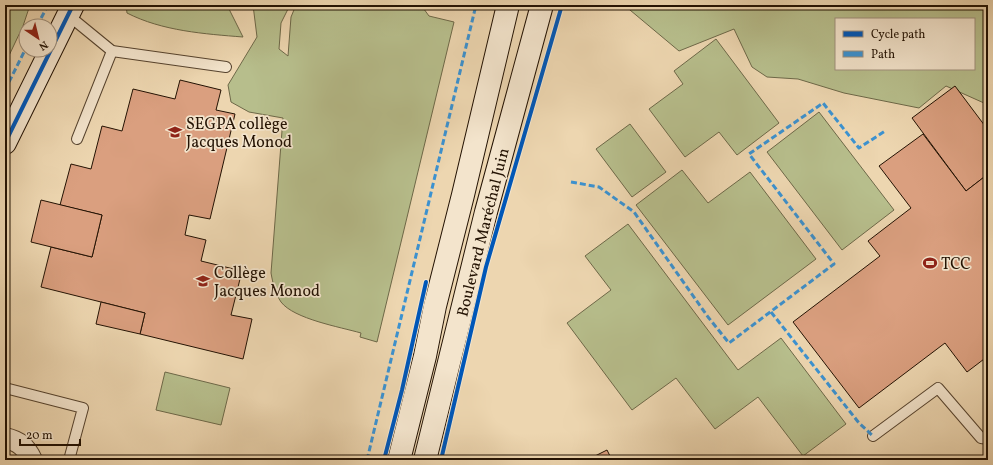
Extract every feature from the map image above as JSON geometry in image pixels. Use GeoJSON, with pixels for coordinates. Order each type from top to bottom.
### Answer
{"type":"FeatureCollection","features":[{"type":"Feature","properties":{"kind":"main road","name":"Boulevard Maréchal Juin"},"geometry":{"type":"LineString","coordinates":[[399,460],[426,356],[435,306],[508,5]]}},
{"type":"Feature","properties":{"kind":"main road","name":"Boulevard Maréchal Juin"},"geometry":{"type":"LineString","coordinates":[[425,460],[486,212],[542,5]]}},
{"type":"Feature","properties":{"kind":"main road"},"geometry":{"type":"LineString","coordinates":[[5,143],[70,10]]}},
{"type":"Feature","properties":{"kind":"street"},"geometry":{"type":"LineString","coordinates":[[5,438],[15,440],[27,450],[32,460]]}},
{"type":"Feature","properties":{"kind":"lane"},"geometry":{"type":"LineString","coordinates":[[70,10],[112,51],[226,67]]}},
{"type":"Feature","properties":{"kind":"lane"},"geometry":{"type":"LineString","coordinates":[[77,139],[112,51]]}},
{"type":"Feature","properties":{"kind":"lane"},"geometry":{"type":"LineString","coordinates":[[5,388],[83,408],[69,460]]}},
{"type":"Feature","properties":{"kind":"lane"},"geometry":{"type":"LineString","coordinates":[[873,436],[938,388],[981,438],[988,438]]}},
{"type":"Feature","properties":{"kind":"green space"},"geometry":{"type":"Polygon","coordinates":[[[5,5],[30,5],[26,18],[18,18],[18,37],[5,64],[5,5]]]}},
{"type":"Feature","properties":{"kind":"green space"},"geometry":{"type":"Polygon","coordinates":[[[126,5],[225,5],[229,9],[243,37],[214,35],[169,28],[140,19],[127,13],[126,5]]]}},
{"type":"Feature","properties":{"kind":"green space"},"geometry":{"type":"Polygon","coordinates":[[[253,5],[290,5],[281,23],[279,49],[288,56],[291,17],[296,5],[421,5],[429,16],[454,22],[377,342],[360,337],[361,333],[318,322],[296,313],[287,308],[281,302],[273,285],[271,273],[283,118],[249,112],[231,102],[228,85],[257,37],[253,5]]]}},
{"type":"Feature","properties":{"kind":"green space"},"geometry":{"type":"Polygon","coordinates":[[[624,5],[988,5],[988,112],[984,103],[946,86],[919,108],[844,93],[798,79],[767,77],[752,67],[734,29],[679,51],[624,5]]]}},
{"type":"Feature","properties":{"kind":"green space"},"geometry":{"type":"Polygon","coordinates":[[[716,39],[779,123],[737,155],[719,132],[685,157],[649,109],[683,84],[674,71],[716,39]]]}},
{"type":"Feature","properties":{"kind":"green space"},"geometry":{"type":"Polygon","coordinates":[[[819,112],[894,210],[842,250],[767,152],[819,112]]]}},
{"type":"Feature","properties":{"kind":"green space"},"geometry":{"type":"Polygon","coordinates":[[[630,124],[666,172],[632,197],[596,149],[630,124]]]}},
{"type":"Feature","properties":{"kind":"green space"},"geometry":{"type":"Polygon","coordinates":[[[682,170],[708,203],[750,172],[816,259],[728,325],[636,205],[682,170]]]}},
{"type":"Feature","properties":{"kind":"green space"},"geometry":{"type":"Polygon","coordinates":[[[628,224],[738,370],[781,338],[846,424],[803,456],[758,397],[715,429],[676,378],[632,410],[567,323],[611,290],[585,256],[628,224]]]}},
{"type":"Feature","properties":{"kind":"green space"},"geometry":{"type":"Polygon","coordinates":[[[165,372],[230,388],[221,425],[156,410],[165,372]]]}},
{"type":"Feature","properties":{"kind":"building"},"geometry":{"type":"Polygon","coordinates":[[[180,80],[221,90],[216,110],[235,114],[210,219],[189,215],[185,235],[206,240],[201,261],[242,271],[231,315],[252,319],[243,359],[140,334],[145,313],[41,287],[51,247],[92,257],[102,215],[60,205],[71,164],[91,169],[102,126],[122,131],[133,89],[175,99],[180,80]]]}},
{"type":"Feature","properties":{"kind":"building"},"geometry":{"type":"Polygon","coordinates":[[[955,86],[988,130],[988,174],[966,191],[912,118],[955,86]]]}},
{"type":"Feature","properties":{"kind":"building"},"geometry":{"type":"Polygon","coordinates":[[[923,134],[966,191],[988,174],[988,356],[967,372],[945,343],[859,408],[793,322],[880,256],[868,241],[911,208],[879,166],[923,134]]]}},
{"type":"Feature","properties":{"kind":"building"},"geometry":{"type":"Polygon","coordinates":[[[41,200],[102,215],[92,257],[31,242],[41,200]]]}},
{"type":"Feature","properties":{"kind":"building"},"geometry":{"type":"Polygon","coordinates":[[[101,302],[145,313],[140,334],[96,324],[101,302]]]}},
{"type":"Feature","properties":{"kind":"building"},"geometry":{"type":"Polygon","coordinates":[[[607,450],[612,460],[587,460],[607,450]]]}},
{"type":"Feature","properties":{"kind":"marked path"},"geometry":{"type":"LineString","coordinates":[[41,18],[48,5]]}},
{"type":"Feature","properties":{"kind":"marked path"},"geometry":{"type":"LineString","coordinates":[[367,460],[476,5]]}},
{"type":"Feature","properties":{"kind":"marked path"},"geometry":{"type":"LineString","coordinates":[[5,90],[21,58]]}},
{"type":"Feature","properties":{"kind":"marked path"},"geometry":{"type":"LineString","coordinates":[[571,182],[599,187],[634,212],[708,317],[729,343],[834,264],[749,154],[823,103],[859,148],[885,131]]}},
{"type":"Feature","properties":{"kind":"marked path"},"geometry":{"type":"LineString","coordinates":[[771,312],[859,423],[873,436]]}},
{"type":"Feature","properties":{"kind":"cycle path"},"geometry":{"type":"LineString","coordinates":[[5,143],[73,5]]}},
{"type":"Feature","properties":{"kind":"cycle path"},"geometry":{"type":"LineString","coordinates":[[441,460],[486,267],[562,5]]}},
{"type":"Feature","properties":{"kind":"cycle path"},"geometry":{"type":"LineString","coordinates":[[384,460],[402,390],[426,282]]}},
{"type":"Feature","properties":{"kind":"place","name":"SEGPA collège Jacques Monod"},"geometry":{"type":"Point","coordinates":[175,132]}},
{"type":"Feature","properties":{"kind":"place","name":"TCC"},"geometry":{"type":"Point","coordinates":[930,263]}},
{"type":"Feature","properties":{"kind":"place","name":"Collège Jacques Monod"},"geometry":{"type":"Point","coordinates":[203,281]}}]}
